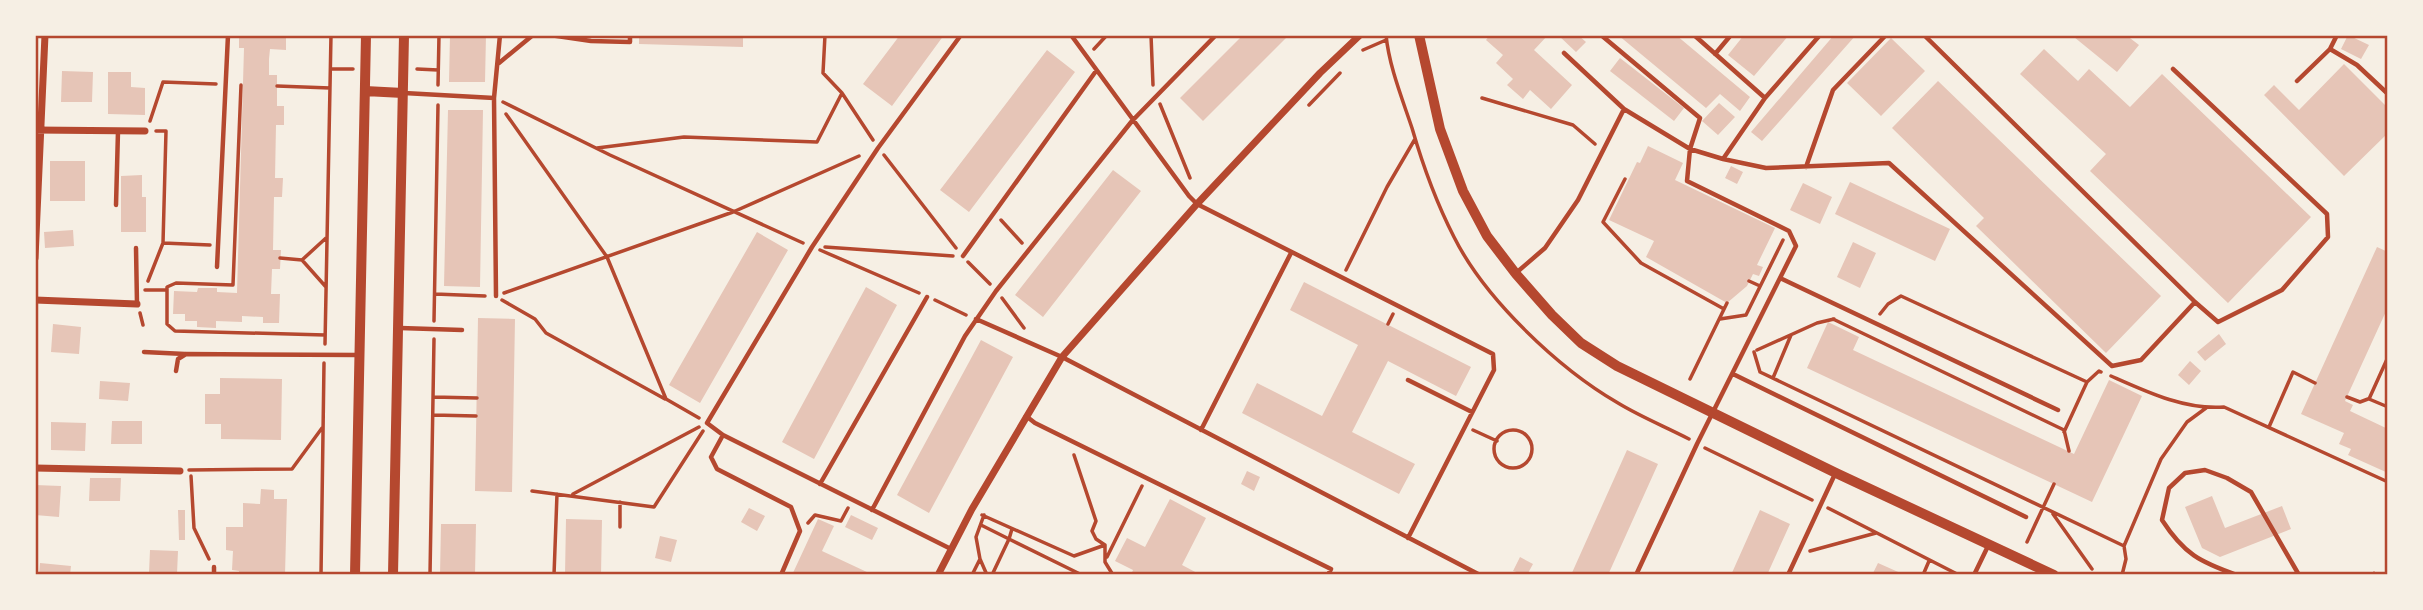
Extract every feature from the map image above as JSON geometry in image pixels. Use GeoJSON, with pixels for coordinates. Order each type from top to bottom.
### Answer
{"type":"FeatureCollection","features":[{"type":"Feature","properties":{"kind":"main road"},"geometry":{"type":"LineString","coordinates":[[355,575],[366,35]]}},
{"type":"Feature","properties":{"kind":"main road"},"geometry":{"type":"LineString","coordinates":[[393,575],[404,35]]}},
{"type":"Feature","properties":{"kind":"main road"},"geometry":{"type":"LineString","coordinates":[[365,90],[403,93]]}},
{"type":"Feature","properties":{"kind":"street"},"geometry":{"type":"LineString","coordinates":[[35,258],[38,130],[45,35]]}},
{"type":"Feature","properties":{"kind":"street"},"geometry":{"type":"LineString","coordinates":[[939,575],[972,509],[1062,357],[1198,204],[1320,73],[1360,35]]}},
{"type":"Feature","properties":{"kind":"street"},"geometry":{"type":"LineString","coordinates":[[1419,35],[1440,129],[1463,191],[1487,236],[1516,274],[1581,343],[1617,366],[1836,474],[2054,575]]}},
{"type":"Feature","properties":{"kind":"street"},"geometry":{"type":"LineString","coordinates":[[38,130],[145,131]]}},
{"type":"Feature","properties":{"kind":"street"},"geometry":{"type":"LineString","coordinates":[[35,300],[137,304]]}},
{"type":"Feature","properties":{"kind":"street"},"geometry":{"type":"LineString","coordinates":[[35,468],[180,475]]}},
{"type":"Feature","properties":{"kind":"lane"},"geometry":{"type":"LineString","coordinates":[[217,267],[228,35]]}},
{"type":"Feature","properties":{"kind":"lane"},"geometry":{"type":"LineString","coordinates":[[496,296],[494,98],[499,64],[499,35]]}},
{"type":"Feature","properties":{"kind":"lane"},"geometry":{"type":"LineString","coordinates":[[499,64],[533,35]]}},
{"type":"Feature","properties":{"kind":"lane"},"geometry":{"type":"LineString","coordinates":[[550,35],[592,41],[629,42],[630,35]]}},
{"type":"Feature","properties":{"kind":"lane"},"geometry":{"type":"LineString","coordinates":[[951,549],[723,436],[707,423],[812,247],[878,148],[961,35]]}},
{"type":"Feature","properties":{"kind":"lane"},"geometry":{"type":"LineString","coordinates":[[1071,35],[1132,121],[1198,204],[1493,354],[1493,370],[1408,538]]}},
{"type":"Feature","properties":{"kind":"lane"},"geometry":{"type":"LineString","coordinates":[[872,510],[976,319],[996,291],[1132,121],[1216,35]]}},
{"type":"Feature","properties":{"kind":"lane"},"geometry":{"type":"LineString","coordinates":[[1601,35],[1700,118],[1690,149],[1687,181],[1787,230],[1796,246],[1636,575]]}},
{"type":"Feature","properties":{"kind":"lane"},"geometry":{"type":"LineString","coordinates":[[1694,35],[1765,98]]}},
{"type":"Feature","properties":{"kind":"lane"},"geometry":{"type":"LineString","coordinates":[[1715,54],[1731,35]]}},
{"type":"Feature","properties":{"kind":"lane"},"geometry":{"type":"LineString","coordinates":[[1723,159],[1765,98],[1820,35]]}},
{"type":"Feature","properties":{"kind":"lane"},"geometry":{"type":"LineString","coordinates":[[1806,167],[1833,90],[1886,35]]}},
{"type":"Feature","properties":{"kind":"lane"},"geometry":{"type":"LineString","coordinates":[[1924,35],[2218,322],[2282,289],[2328,237],[2327,214],[2173,69]]}},
{"type":"Feature","properties":{"kind":"lane"},"geometry":{"type":"LineString","coordinates":[[2297,81],[2330,49],[2337,35]]}},
{"type":"Feature","properties":{"kind":"lane"},"geometry":{"type":"LineString","coordinates":[[2330,49],[2357,65],[2388,94]]}},
{"type":"Feature","properties":{"kind":"lane"},"geometry":{"type":"LineString","coordinates":[[1564,53],[1624,109],[1690,149],[1766,168],[1889,163],[2112,366],[2141,360],[2195,302]]}},
{"type":"Feature","properties":{"kind":"lane"},"geometry":{"type":"LineString","coordinates":[[962,256],[1096,71]]}},
{"type":"Feature","properties":{"kind":"lane"},"geometry":{"type":"LineString","coordinates":[[403,93],[494,98]]}},
{"type":"Feature","properties":{"kind":"lane"},"geometry":{"type":"LineString","coordinates":[[1516,274],[1545,248],[1578,200],[1624,109]]}},
{"type":"Feature","properties":{"kind":"lane"},"geometry":{"type":"LineString","coordinates":[[116,205],[118,130]]}},
{"type":"Feature","properties":{"kind":"lane"},"geometry":{"type":"LineString","coordinates":[[136,248],[137,304]]}},
{"type":"Feature","properties":{"kind":"lane"},"geometry":{"type":"LineString","coordinates":[[1201,429],[1292,253]]}},
{"type":"Feature","properties":{"kind":"lane"},"geometry":{"type":"LineString","coordinates":[[1780,278],[2058,410]]}},
{"type":"Feature","properties":{"kind":"lane"},"geometry":{"type":"LineString","coordinates":[[820,484],[927,297]]}},
{"type":"Feature","properties":{"kind":"lane"},"geometry":{"type":"LineString","coordinates":[[976,319],[1062,357],[1480,575]]}},
{"type":"Feature","properties":{"kind":"lane"},"geometry":{"type":"LineString","coordinates":[[398,328],[462,330]]}},
{"type":"Feature","properties":{"kind":"lane"},"geometry":{"type":"LineString","coordinates":[[144,352],[360,355]]}},
{"type":"Feature","properties":{"kind":"lane"},"geometry":{"type":"LineString","coordinates":[[176,371],[178,359],[186,354]]}},
{"type":"Feature","properties":{"kind":"lane"},"geometry":{"type":"LineString","coordinates":[[1732,374],[2026,517]]}},
{"type":"Feature","properties":{"kind":"lane"},"geometry":{"type":"LineString","coordinates":[[1408,380],[1472,412]]}},
{"type":"Feature","properties":{"kind":"lane"},"geometry":{"type":"LineString","coordinates":[[1026,415],[1035,423],[1331,569],[1328,575]]}},
{"type":"Feature","properties":{"kind":"lane"},"geometry":{"type":"LineString","coordinates":[[723,436],[711,457],[717,469],[791,507],[800,531],[781,575]]}},
{"type":"Feature","properties":{"kind":"lane"},"geometry":{"type":"LineString","coordinates":[[2237,575],[2202,562],[2175,539],[2162,520],[2169,488],[2185,473],[2205,470],[2227,478],[2251,492],[2299,575]]}},
{"type":"Feature","properties":{"kind":"lane"},"geometry":{"type":"LineString","coordinates":[[1788,575],[1836,474]]}},
{"type":"Feature","properties":{"kind":"lane"},"geometry":{"type":"LineString","coordinates":[[1974,575],[1989,544]]}},
{"type":"Feature","properties":{"kind":"lane"},"geometry":{"type":"LineString","coordinates":[[214,567],[214,575]]}},
{"type":"Feature","properties":{"kind":"path"},"geometry":{"type":"LineString","coordinates":[[321,575],[331,35]]}},
{"type":"Feature","properties":{"kind":"path"},"geometry":{"type":"LineString","coordinates":[[438,90],[439,35]]}},
{"type":"Feature","properties":{"kind":"path"},"geometry":{"type":"LineString","coordinates":[[825,35],[823,73],[842,93],[878,148],[962,256],[996,291],[1038,347]]}},
{"type":"Feature","properties":{"kind":"path"},"geometry":{"type":"LineString","coordinates":[[1087,57],[1107,35]]}},
{"type":"Feature","properties":{"kind":"path"},"geometry":{"type":"LineString","coordinates":[[1151,35],[1154,97],[1160,104],[1191,180]]}},
{"type":"Feature","properties":{"kind":"path"},"geometry":{"type":"LineString","coordinates":[[1362,50],[1387,40]]}},
{"type":"Feature","properties":{"kind":"path"},"geometry":{"type":"LineString","coordinates":[[331,68],[355,69]]}},
{"type":"Feature","properties":{"kind":"path"},"geometry":{"type":"LineString","coordinates":[[415,69],[439,71]]}},
{"type":"Feature","properties":{"kind":"path"},"geometry":{"type":"LineString","coordinates":[[1307,107],[1343,69]]}},
{"type":"Feature","properties":{"kind":"path"},"geometry":{"type":"LineString","coordinates":[[167,290],[144,290],[163,243],[166,131],[145,131],[163,82],[211,84]]}},
{"type":"Feature","properties":{"kind":"path"},"geometry":{"type":"LineString","coordinates":[[277,86],[330,88]]}},
{"type":"Feature","properties":{"kind":"path"},"geometry":{"type":"LineString","coordinates":[[595,148],[684,137],[817,142],[842,93]]}},
{"type":"Feature","properties":{"kind":"path"},"geometry":{"type":"LineString","coordinates":[[494,98],[733,212],[976,319]]}},
{"type":"Feature","properties":{"kind":"path"},"geometry":{"type":"LineString","coordinates":[[494,98],[607,257],[666,399]]}},
{"type":"Feature","properties":{"kind":"path"},"geometry":{"type":"LineString","coordinates":[[1482,98],[1573,125],[1603,150]]}},
{"type":"Feature","properties":{"kind":"path"},"geometry":{"type":"LineString","coordinates":[[1345,280],[1347,268],[1387,187],[1415,139]]}},
{"type":"Feature","properties":{"kind":"path"},"geometry":{"type":"LineString","coordinates":[[435,294],[496,296],[733,212],[878,148]]}},
{"type":"Feature","properties":{"kind":"path"},"geometry":{"type":"LineString","coordinates":[[1625,180],[1604,222],[1641,263],[1724,309]]}},
{"type":"Feature","properties":{"kind":"path"},"geometry":{"type":"LineString","coordinates":[[994,212],[1028,249]]}},
{"type":"Feature","properties":{"kind":"path"},"geometry":{"type":"LineString","coordinates":[[1720,319],[1746,315],[1787,230]]}},
{"type":"Feature","properties":{"kind":"path"},"geometry":{"type":"LineString","coordinates":[[302,260],[327,238]]}},
{"type":"Feature","properties":{"kind":"path"},"geometry":{"type":"LineString","coordinates":[[163,243],[219,245]]}},
{"type":"Feature","properties":{"kind":"path"},"geometry":{"type":"LineString","coordinates":[[812,247],[962,256]]}},
{"type":"Feature","properties":{"kind":"path"},"geometry":{"type":"LineString","coordinates":[[281,258],[302,260],[326,287]]}},
{"type":"Feature","properties":{"kind":"path"},"geometry":{"type":"LineString","coordinates":[[1749,281],[1760,286]]}},
{"type":"Feature","properties":{"kind":"path"},"geometry":{"type":"LineString","coordinates":[[496,296],[535,319],[547,333],[707,423]]}},
{"type":"Feature","properties":{"kind":"path"},"geometry":{"type":"LineString","coordinates":[[1871,321],[1888,304],[1901,296],[2087,382]]}},
{"type":"Feature","properties":{"kind":"path"},"geometry":{"type":"LineString","coordinates":[[1690,379],[1727,303]]}},
{"type":"Feature","properties":{"kind":"path"},"geometry":{"type":"LineString","coordinates":[[1854,314],[1817,323],[1754,351],[1760,372],[2124,547]]}},
{"type":"Feature","properties":{"kind":"path"},"geometry":{"type":"LineString","coordinates":[[1833,319],[2064,430],[2069,452]]}},
{"type":"Feature","properties":{"kind":"path"},"geometry":{"type":"LineString","coordinates":[[1773,378],[1791,334]]}},
{"type":"Feature","properties":{"kind":"path"},"geometry":{"type":"LineString","coordinates":[[2369,399],[2388,357]]}},
{"type":"Feature","properties":{"kind":"path"},"geometry":{"type":"LineString","coordinates":[[2064,432],[2087,382],[2099,371],[2156,396],[2206,408],[2224,407],[2388,482]]}},
{"type":"Feature","properties":{"kind":"path"},"geometry":{"type":"LineString","coordinates":[[2269,428],[2292,372],[2315,383]]}},
{"type":"Feature","properties":{"kind":"path"},"geometry":{"type":"LineString","coordinates":[[433,397],[477,398]]}},
{"type":"Feature","properties":{"kind":"path"},"geometry":{"type":"LineString","coordinates":[[2347,397],[2360,402],[2369,399],[2388,407]]}},
{"type":"Feature","properties":{"kind":"path"},"geometry":{"type":"LineString","coordinates":[[2122,575],[2126,559],[2124,547],[2161,459],[2187,422],[2206,408]]}},
{"type":"Feature","properties":{"kind":"path"},"geometry":{"type":"LineString","coordinates":[[433,415],[476,416]]}},
{"type":"Feature","properties":{"kind":"path"},"geometry":{"type":"LineString","coordinates":[[572,495],[707,423]]}},
{"type":"Feature","properties":{"kind":"path"},"geometry":{"type":"LineString","coordinates":[[532,491],[654,507],[707,423]]}},
{"type":"Feature","properties":{"kind":"path"},"geometry":{"type":"LineString","coordinates":[[214,567],[194,528],[191,470],[292,469],[323,426]]}},
{"type":"Feature","properties":{"kind":"path"},"geometry":{"type":"LineString","coordinates":[[1465,426],[1497,441]]}},
{"type":"Feature","properties":{"kind":"path"},"geometry":{"type":"LineString","coordinates":[[1512,430],[1524,433],[1532,449],[1528,461],[1512,468],[1501,463],[1495,453],[1497,441],[1500,436],[1512,430]]}},
{"type":"Feature","properties":{"kind":"path"},"geometry":{"type":"LineString","coordinates":[[1069,439],[1096,521],[1092,531],[1096,539],[1105,545]]}},
{"type":"Feature","properties":{"kind":"path"},"geometry":{"type":"LineString","coordinates":[[1105,562],[1146,478]]}},
{"type":"Feature","properties":{"kind":"path"},"geometry":{"type":"LineString","coordinates":[[2027,542],[2053,484]]}},
{"type":"Feature","properties":{"kind":"path"},"geometry":{"type":"LineString","coordinates":[[554,575],[556,494]]}},
{"type":"Feature","properties":{"kind":"path"},"geometry":{"type":"LineString","coordinates":[[620,502],[620,527]]}},
{"type":"Feature","properties":{"kind":"path"},"geometry":{"type":"LineString","coordinates":[[800,531],[815,515],[841,522],[848,509]]}},
{"type":"Feature","properties":{"kind":"path"},"geometry":{"type":"LineString","coordinates":[[972,509],[1074,556],[1105,545]]}},
{"type":"Feature","properties":{"kind":"path"},"geometry":{"type":"LineString","coordinates":[[2052,512],[2092,569]]}},
{"type":"Feature","properties":{"kind":"path"},"geometry":{"type":"LineString","coordinates":[[985,515],[976,537],[980,559],[989,575]]}},
{"type":"Feature","properties":{"kind":"path"},"geometry":{"type":"LineString","coordinates":[[981,525],[1082,575]]}},
{"type":"Feature","properties":{"kind":"path"},"geometry":{"type":"LineString","coordinates":[[989,575],[1009,539],[1012,528]]}},
{"type":"Feature","properties":{"kind":"path"},"geometry":{"type":"LineString","coordinates":[[1797,554],[1877,533]]}},
{"type":"Feature","properties":{"kind":"path"},"geometry":{"type":"LineString","coordinates":[[1105,545],[1105,562],[1112,575]]}},
{"type":"Feature","properties":{"kind":"path"},"geometry":{"type":"LineString","coordinates":[[972,575],[980,559]]}},
{"type":"Feature","properties":{"kind":"path"},"geometry":{"type":"LineString","coordinates":[[1923,575],[1930,560]]}},
{"type":"Feature","properties":{"kind":"building"},"geometry":{"type":"Polygon","coordinates":[[[239,35],[286,35],[286,50],[270,49],[269,59],[269,75],[277,75],[277,106],[284,106],[284,125],[276,125],[275,178],[283,178],[282,197],[274,197],[273,250],[281,250],[280,269],[272,269],[271,294],[280,294],[279,323],[263,323],[263,317],[242,316],[242,322],[216,321],[216,328],[197,327],[197,321],[185,321],[185,314],[173,314],[174,291],[197,292],[198,288],[217,288],[217,292],[237,293],[244,48],[239,48],[239,35]]]}},
{"type":"Feature","properties":{"kind":"building"},"geometry":{"type":"Polygon","coordinates":[[[450,35],[486,35],[485,82],[449,82],[450,35]]]}},
{"type":"Feature","properties":{"kind":"building"},"geometry":{"type":"Polygon","coordinates":[[[639,35],[743,35],[743,47],[639,44],[639,35]]]}},
{"type":"Feature","properties":{"kind":"building"},"geometry":{"type":"Polygon","coordinates":[[[900,35],[944,35],[892,106],[863,84],[900,35]]]}},
{"type":"Feature","properties":{"kind":"building"},"geometry":{"type":"Polygon","coordinates":[[[1243,35],[1289,35],[1203,121],[1180,98],[1243,35]]]}},
{"type":"Feature","properties":{"kind":"building"},"geometry":{"type":"Polygon","coordinates":[[[1490,35],[1548,35],[1534,50],[1572,85],[1551,109],[1530,90],[1523,99],[1507,85],[1513,79],[1496,63],[1503,55],[1486,40],[1490,35]]]}},
{"type":"Feature","properties":{"kind":"building"},"geometry":{"type":"Polygon","coordinates":[[[1558,35],[1578,35],[1586,42],[1576,52],[1558,35]]]}},
{"type":"Feature","properties":{"kind":"building"},"geometry":{"type":"Polygon","coordinates":[[[1618,35],[1676,35],[1750,97],[1740,111],[1720,94],[1706,108],[1618,35]]]}},
{"type":"Feature","properties":{"kind":"building"},"geometry":{"type":"Polygon","coordinates":[[[1744,35],[1789,35],[1754,76],[1728,55],[1744,35]]]}},
{"type":"Feature","properties":{"kind":"building"},"geometry":{"type":"Polygon","coordinates":[[[1834,35],[1856,35],[1762,141],[1751,132],[1834,35]]]}},
{"type":"Feature","properties":{"kind":"building"},"geometry":{"type":"Polygon","coordinates":[[[2126,35],[2139,45],[2117,72],[2074,37],[2126,35]]]}},
{"type":"Feature","properties":{"kind":"building"},"geometry":{"type":"Polygon","coordinates":[[[2348,35],[2369,45],[2361,59],[2341,49],[2348,35]]]}},
{"type":"Feature","properties":{"kind":"building"},"geometry":{"type":"Polygon","coordinates":[[[1891,38],[1925,71],[1881,116],[1847,83],[1891,38]]]}},
{"type":"Feature","properties":{"kind":"building"},"geometry":{"type":"Polygon","coordinates":[[[2044,49],[2078,81],[2089,69],[2130,107],[2162,74],[2311,217],[2228,303],[2090,171],[2106,154],[2020,74],[2044,49]]]}},
{"type":"Feature","properties":{"kind":"building"},"geometry":{"type":"Polygon","coordinates":[[[1047,50],[1075,72],[969,212],[940,190],[1047,50]]]}},
{"type":"Feature","properties":{"kind":"building"},"geometry":{"type":"Polygon","coordinates":[[[1620,58],[1684,108],[1674,121],[1610,71],[1620,58]]]}},
{"type":"Feature","properties":{"kind":"building"},"geometry":{"type":"Polygon","coordinates":[[[2344,64],[2388,108],[2388,133],[2344,176],[2264,95],[2274,85],[2299,110],[2344,64]]]}},
{"type":"Feature","properties":{"kind":"building"},"geometry":{"type":"Polygon","coordinates":[[[62,71],[93,72],[92,102],[61,102],[62,71]]]}},
{"type":"Feature","properties":{"kind":"building"},"geometry":{"type":"Polygon","coordinates":[[[108,72],[131,72],[131,87],[145,88],[145,115],[108,114],[108,72]]]}},
{"type":"Feature","properties":{"kind":"building"},"geometry":{"type":"Polygon","coordinates":[[[1938,81],[2161,296],[2106,353],[1976,226],[1984,218],[1892,128],[1938,81]]]}},
{"type":"Feature","properties":{"kind":"building"},"geometry":{"type":"Polygon","coordinates":[[[1719,103],[1735,117],[1718,135],[1702,121],[1719,103]]]}},
{"type":"Feature","properties":{"kind":"building"},"geometry":{"type":"Polygon","coordinates":[[[448,110],[483,110],[480,287],[444,286],[448,110]]]}},
{"type":"Feature","properties":{"kind":"building"},"geometry":{"type":"Polygon","coordinates":[[[1648,146],[1683,163],[1675,180],[1775,228],[1757,265],[1763,267],[1759,276],[1753,274],[1747,286],[1727,303],[1646,257],[1654,241],[1609,220],[1637,162],[1640,163],[1648,146]]]}},
{"type":"Feature","properties":{"kind":"building"},"geometry":{"type":"Polygon","coordinates":[[[50,161],[85,161],[85,201],[50,201],[50,161]]]}},
{"type":"Feature","properties":{"kind":"building"},"geometry":{"type":"Polygon","coordinates":[[[1731,166],[1743,172],[1737,184],[1725,178],[1731,166]]]}},
{"type":"Feature","properties":{"kind":"building"},"geometry":{"type":"Polygon","coordinates":[[[1113,170],[1141,191],[1043,317],[1015,295],[1113,170]]]}},
{"type":"Feature","properties":{"kind":"building"},"geometry":{"type":"Polygon","coordinates":[[[142,175],[142,197],[146,197],[146,232],[121,232],[121,176],[142,175]]]}},
{"type":"Feature","properties":{"kind":"building"},"geometry":{"type":"Polygon","coordinates":[[[1850,182],[1950,229],[1935,261],[1835,214],[1850,182]]]}},
{"type":"Feature","properties":{"kind":"building"},"geometry":{"type":"Polygon","coordinates":[[[1803,183],[1832,197],[1820,224],[1790,210],[1803,183]]]}},
{"type":"Feature","properties":{"kind":"building"},"geometry":{"type":"Polygon","coordinates":[[[73,230],[74,246],[45,248],[44,232],[73,230]]]}},
{"type":"Feature","properties":{"kind":"building"},"geometry":{"type":"Polygon","coordinates":[[[757,232],[788,250],[700,403],[669,385],[757,232]]]}},
{"type":"Feature","properties":{"kind":"building"},"geometry":{"type":"Polygon","coordinates":[[[1853,242],[1876,253],[1860,288],[1837,277],[1853,242]]]}},
{"type":"Feature","properties":{"kind":"building"},"geometry":{"type":"Polygon","coordinates":[[[2377,247],[2388,252],[2388,307],[2345,401],[2353,405],[2350,411],[2388,429],[2388,473],[2348,455],[2351,449],[2339,444],[2344,433],[2301,414],[2377,247]]]}},
{"type":"Feature","properties":{"kind":"building"},"geometry":{"type":"Polygon","coordinates":[[[1304,282],[1471,367],[1456,396],[1388,361],[1352,432],[1415,464],[1399,494],[1242,413],[1257,383],[1322,416],[1358,345],[1290,310],[1304,282]]]}},
{"type":"Feature","properties":{"kind":"building"},"geometry":{"type":"Polygon","coordinates":[[[866,287],[897,305],[814,459],[782,442],[866,287]]]}},
{"type":"Feature","properties":{"kind":"building"},"geometry":{"type":"Polygon","coordinates":[[[478,318],[515,319],[512,492],[475,491],[478,318]]]}},
{"type":"Feature","properties":{"kind":"building"},"geometry":{"type":"Polygon","coordinates":[[[1828,322],[1859,337],[1853,350],[2074,454],[2109,380],[2142,396],[2092,502],[1807,368],[1828,322]]]}},
{"type":"Feature","properties":{"kind":"building"},"geometry":{"type":"Polygon","coordinates":[[[53,324],[81,327],[79,354],[51,352],[53,324]]]}},
{"type":"Feature","properties":{"kind":"building"},"geometry":{"type":"Polygon","coordinates":[[[2219,334],[2226,344],[2205,361],[2197,352],[2219,334]]]}},
{"type":"Feature","properties":{"kind":"building"},"geometry":{"type":"Polygon","coordinates":[[[981,340],[1013,357],[929,513],[897,495],[981,340]]]}},
{"type":"Feature","properties":{"kind":"building"},"geometry":{"type":"Polygon","coordinates":[[[2190,361],[2201,371],[2189,385],[2178,375],[2190,361]]]}},
{"type":"Feature","properties":{"kind":"building"},"geometry":{"type":"Polygon","coordinates":[[[220,378],[282,379],[281,440],[221,439],[221,424],[205,424],[205,394],[220,394],[220,378]]]}},
{"type":"Feature","properties":{"kind":"building"},"geometry":{"type":"Polygon","coordinates":[[[100,381],[130,383],[128,401],[99,399],[100,381]]]}},
{"type":"Feature","properties":{"kind":"building"},"geometry":{"type":"Polygon","coordinates":[[[112,421],[142,421],[142,444],[111,444],[112,421]]]}},
{"type":"Feature","properties":{"kind":"building"},"geometry":{"type":"Polygon","coordinates":[[[51,422],[86,423],[85,451],[51,450],[51,422]]]}},
{"type":"Feature","properties":{"kind":"building"},"geometry":{"type":"Polygon","coordinates":[[[1627,450],[1658,464],[1608,575],[1571,575],[1627,450]]]}},
{"type":"Feature","properties":{"kind":"building"},"geometry":{"type":"Polygon","coordinates":[[[1247,471],[1260,477],[1254,491],[1241,484],[1247,471]]]}},
{"type":"Feature","properties":{"kind":"building"},"geometry":{"type":"Polygon","coordinates":[[[90,478],[121,478],[120,501],[89,501],[90,478]]]}},
{"type":"Feature","properties":{"kind":"building"},"geometry":{"type":"Polygon","coordinates":[[[35,485],[61,486],[59,517],[35,515],[35,485]]]}},
{"type":"Feature","properties":{"kind":"building"},"geometry":{"type":"Polygon","coordinates":[[[261,489],[274,490],[274,499],[287,499],[285,575],[239,575],[239,571],[232,570],[233,551],[226,550],[226,527],[243,527],[243,503],[260,504],[261,489]]]}},
{"type":"Feature","properties":{"kind":"building"},"geometry":{"type":"Polygon","coordinates":[[[2212,496],[2225,528],[2282,506],[2291,529],[2220,557],[2202,548],[2185,507],[2212,496]]]}},
{"type":"Feature","properties":{"kind":"building"},"geometry":{"type":"Polygon","coordinates":[[[1170,499],[1206,518],[1182,565],[1201,575],[1131,575],[1133,570],[1115,561],[1127,538],[1145,547],[1170,499]]]}},
{"type":"Feature","properties":{"kind":"building"},"geometry":{"type":"Polygon","coordinates":[[[749,508],[765,516],[757,531],[741,522],[749,508]]]}},
{"type":"Feature","properties":{"kind":"building"},"geometry":{"type":"Polygon","coordinates":[[[178,510],[185,510],[185,540],[179,540],[178,510]]]}},
{"type":"Feature","properties":{"kind":"building"},"geometry":{"type":"Polygon","coordinates":[[[1760,510],[1790,524],[1767,575],[1731,575],[1760,510]]]}},
{"type":"Feature","properties":{"kind":"building"},"geometry":{"type":"Polygon","coordinates":[[[851,515],[878,528],[872,540],[845,527],[851,515]]]}},
{"type":"Feature","properties":{"kind":"building"},"geometry":{"type":"Polygon","coordinates":[[[566,519],[602,520],[601,575],[565,575],[566,519]]]}},
{"type":"Feature","properties":{"kind":"building"},"geometry":{"type":"Polygon","coordinates":[[[818,519],[834,526],[822,551],[869,573],[868,575],[792,575],[818,519]]]}},
{"type":"Feature","properties":{"kind":"building"},"geometry":{"type":"Polygon","coordinates":[[[441,524],[476,524],[475,575],[440,575],[441,524]]]}},
{"type":"Feature","properties":{"kind":"building"},"geometry":{"type":"Polygon","coordinates":[[[660,536],[677,540],[671,562],[655,558],[660,536]]]}},
{"type":"Feature","properties":{"kind":"building"},"geometry":{"type":"Polygon","coordinates":[[[150,550],[178,551],[177,574],[149,573],[150,550]]]}},
{"type":"Feature","properties":{"kind":"building"},"geometry":{"type":"Polygon","coordinates":[[[1520,557],[1533,564],[1527,575],[1513,571],[1520,557]]]}},
{"type":"Feature","properties":{"kind":"building"},"geometry":{"type":"Polygon","coordinates":[[[40,563],[71,566],[70,575],[39,575],[40,563]]]}},
{"type":"Feature","properties":{"kind":"building"},"geometry":{"type":"Polygon","coordinates":[[[1878,563],[1905,575],[1872,575],[1878,563]]]}}]}
